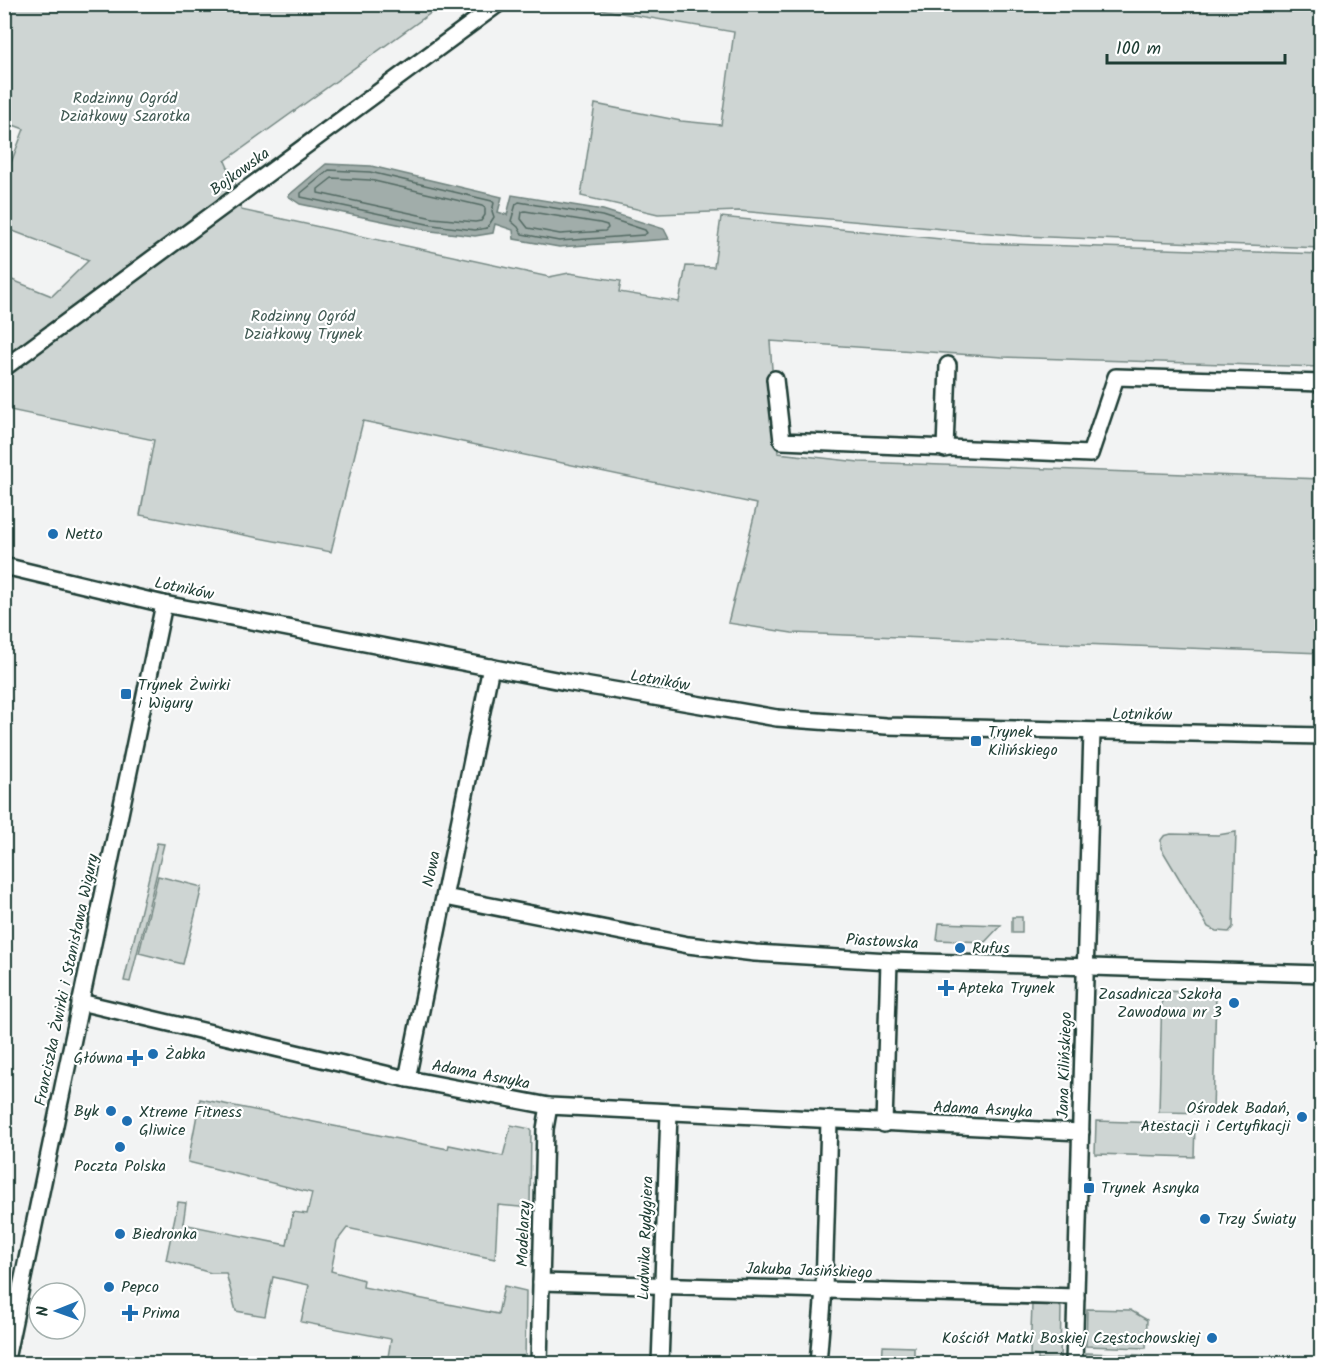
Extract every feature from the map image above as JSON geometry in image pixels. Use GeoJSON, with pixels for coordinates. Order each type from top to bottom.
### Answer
{"type":"FeatureCollection","features":[{"type":"Feature","properties":{"kind":"street","name":"Bojkowska"},"geometry":{"type":"LineString","coordinates":[[4,368],[498,4]]}},
{"type":"Feature","properties":{"kind":"street"},"geometry":{"type":"LineString","coordinates":[[945,449],[948,365]]}},
{"type":"Feature","properties":{"kind":"street"},"geometry":{"type":"LineString","coordinates":[[775,379],[782,441],[1090,454],[1116,377],[1322,383]]}},
{"type":"Feature","properties":{"kind":"street","name":"Lotników"},"geometry":{"type":"LineString","coordinates":[[4,566],[164,604],[664,701],[789,720],[886,726],[1322,736]]}},
{"type":"Feature","properties":{"kind":"street","name":"Franciszka Żwirki i Stanisława Wigury"},"geometry":{"type":"LineString","coordinates":[[5,1364],[164,604]]}},
{"type":"Feature","properties":{"kind":"street","name":"Nowa"},"geometry":{"type":"LineString","coordinates":[[407,1079],[491,667]]}},
{"type":"Feature","properties":{"kind":"street","name":"Jana Kilińskiego"},"geometry":{"type":"LineString","coordinates":[[1074,1364],[1092,732]]}},
{"type":"Feature","properties":{"kind":"street","name":"Piastowska"},"geometry":{"type":"LineString","coordinates":[[445,897],[688,945],[755,952],[889,961],[1322,974]]}},
{"type":"Feature","properties":{"kind":"street"},"geometry":{"type":"LineString","coordinates":[[884,1124],[889,961]]}},
{"type":"Feature","properties":{"kind":"street","name":"Adama Asnyka"},"geometry":{"type":"LineString","coordinates":[[80,1002],[407,1079],[549,1106],[1081,1132]]}},
{"type":"Feature","properties":{"kind":"street","name":"Modelarzy"},"geometry":{"type":"LineString","coordinates":[[539,1364],[545,1129],[549,1106]]}},
{"type":"Feature","properties":{"kind":"street","name":"Ludwika Rydygiera"},"geometry":{"type":"LineString","coordinates":[[660,1364],[669,1113]]}},
{"type":"Feature","properties":{"kind":"street"},"geometry":{"type":"LineString","coordinates":[[818,1364],[824,1290],[829,1121]]}},
{"type":"Feature","properties":{"kind":"street","name":"Jakuba Jasińskiego"},"geometry":{"type":"LineString","coordinates":[[541,1282],[1076,1297]]}},
{"type":"Feature","properties":{"kind":"green space"},"geometry":{"type":"Polygon","coordinates":[[[5,5],[434,5],[432,12],[225,161],[240,195],[241,210],[549,277],[569,273],[621,281],[619,292],[679,302],[686,266],[714,267],[721,217],[981,243],[1321,254],[1321,367],[1002,357],[770,341],[778,453],[859,462],[1321,479],[1321,653],[792,633],[728,623],[757,504],[363,421],[331,552],[140,515],[154,440],[5,409],[5,277],[52,296],[89,260],[5,228],[4,181],[24,129],[5,122],[5,5]]]}},
{"type":"Feature","properties":{"kind":"green space"},"geometry":{"type":"Polygon","coordinates":[[[574,5],[1321,5],[1321,248],[1023,236],[739,211],[658,214],[581,196],[595,104],[681,121],[721,125],[734,32],[574,5]]]}},
{"type":"Feature","properties":{"kind":"green space"},"geometry":{"type":"Polygon","coordinates":[[[1236,832],[1233,927],[1229,932],[1216,931],[1208,927],[1161,848],[1161,840],[1164,836],[1171,834],[1218,835],[1236,832]]]}},
{"type":"Feature","properties":{"kind":"green space"},"geometry":{"type":"Polygon","coordinates":[[[157,843],[164,844],[130,982],[124,981],[157,843]]]}},
{"type":"Feature","properties":{"kind":"green space"},"geometry":{"type":"Polygon","coordinates":[[[158,876],[202,887],[183,964],[139,953],[158,876]]]}},
{"type":"Feature","properties":{"kind":"green space"},"geometry":{"type":"Polygon","coordinates":[[[1012,917],[1022,917],[1022,933],[1012,933],[1012,917]]]}},
{"type":"Feature","properties":{"kind":"green space"},"geometry":{"type":"Polygon","coordinates":[[[939,923],[1001,925],[985,942],[937,940],[939,923]]]}},
{"type":"Feature","properties":{"kind":"green space"},"geometry":{"type":"Polygon","coordinates":[[[1162,991],[1216,993],[1213,1113],[1159,1112],[1162,991]]]}},
{"type":"Feature","properties":{"kind":"green space"},"geometry":{"type":"Polygon","coordinates":[[[200,1099],[448,1149],[449,1145],[503,1156],[511,1125],[531,1129],[530,1208],[498,1205],[495,1259],[347,1228],[337,1241],[331,1271],[364,1280],[363,1287],[498,1314],[504,1286],[526,1291],[525,1363],[387,1363],[391,1339],[301,1322],[309,1285],[273,1277],[265,1316],[236,1311],[226,1273],[211,1273],[166,1260],[178,1202],[186,1203],[183,1224],[287,1245],[293,1212],[307,1214],[312,1193],[188,1162],[200,1099]]]}},
{"type":"Feature","properties":{"kind":"green space"},"geometry":{"type":"Polygon","coordinates":[[[1096,1121],[1195,1124],[1194,1157],[1095,1154],[1096,1121]]]}},
{"type":"Feature","properties":{"kind":"green space"},"geometry":{"type":"Polygon","coordinates":[[[1032,1305],[1059,1305],[1061,1308],[1060,1361],[1038,1360],[1038,1356],[1030,1355],[1032,1305]]]}},
{"type":"Feature","properties":{"kind":"green space"},"geometry":{"type":"Polygon","coordinates":[[[1087,1309],[1130,1310],[1147,1320],[1146,1348],[1086,1346],[1087,1309]]]}},
{"type":"Feature","properties":{"kind":"green space"},"geometry":{"type":"Polygon","coordinates":[[[883,1346],[914,1347],[914,1363],[882,1363],[883,1346]]]}},
{"type":"Feature","properties":{"kind":"green space"},"geometry":{"type":"Polygon","coordinates":[[[1086,1353],[1143,1355],[1143,1358],[1086,1357],[1086,1353]]]}},
{"type":"Feature","properties":{"kind":"water"},"geometry":{"type":"Polygon","coordinates":[[[326,164],[371,166],[502,197],[498,212],[507,215],[512,195],[603,210],[664,229],[669,239],[559,247],[514,239],[513,230],[495,224],[493,233],[475,236],[431,231],[300,204],[288,196],[326,164]]]}},
{"type":"Feature","properties":{"kind":"place","name":"Netto"},"geometry":{"type":"Point","coordinates":[53,534]}},
{"type":"Feature","properties":{"kind":"place","name":"Trynek Żwirki i Wigury"},"geometry":{"type":"Point","coordinates":[126,694]}},
{"type":"Feature","properties":{"kind":"place","name":"Trynek Kilińskiego"},"geometry":{"type":"Point","coordinates":[976,741]}},
{"type":"Feature","properties":{"kind":"place","name":"Rufus"},"geometry":{"type":"Point","coordinates":[960,948]}},
{"type":"Feature","properties":{"kind":"place","name":"Apteka Trynek"},"geometry":{"type":"Point","coordinates":[946,988]}},
{"type":"Feature","properties":{"kind":"place","name":"Zasadnicza Szkoła Zawodowa nr 3"},"geometry":{"type":"Point","coordinates":[1234,1003]}},
{"type":"Feature","properties":{"kind":"place","name":"Żabka"},"geometry":{"type":"Point","coordinates":[153,1054]}},
{"type":"Feature","properties":{"kind":"place","name":"Główna"},"geometry":{"type":"Point","coordinates":[135,1058]}},
{"type":"Feature","properties":{"kind":"place","name":"Byk"},"geometry":{"type":"Point","coordinates":[111,1111]}},
{"type":"Feature","properties":{"kind":"place","name":"Ośrodek Badań, Atestacji i Certyfikacji"},"geometry":{"type":"Point","coordinates":[1302,1117]}},
{"type":"Feature","properties":{"kind":"place","name":"Xtreme Fitness Gliwice"},"geometry":{"type":"Point","coordinates":[127,1121]}},
{"type":"Feature","properties":{"kind":"place","name":"Poczta Polska"},"geometry":{"type":"Point","coordinates":[120,1147]}},
{"type":"Feature","properties":{"kind":"place","name":"Trynek Asnyka"},"geometry":{"type":"Point","coordinates":[1089,1188]}},
{"type":"Feature","properties":{"kind":"place","name":"Trzy Światy"},"geometry":{"type":"Point","coordinates":[1205,1219]}},
{"type":"Feature","properties":{"kind":"place","name":"Biedronka"},"geometry":{"type":"Point","coordinates":[120,1234]}},
{"type":"Feature","properties":{"kind":"place","name":"Pepco"},"geometry":{"type":"Point","coordinates":[109,1287]}},
{"type":"Feature","properties":{"kind":"place","name":"Prima"},"geometry":{"type":"Point","coordinates":[130,1313]}},
{"type":"Feature","properties":{"kind":"place","name":"Kościół Matki Boskiej Częstochowskiej"},"geometry":{"type":"Point","coordinates":[1212,1338]}},
{"type":"Feature","properties":{"kind":"park label","name":"Rodzinny Ogród Działkowy Szarotka"},"geometry":{"type":"Point","coordinates":[125,107]}},
{"type":"Feature","properties":{"kind":"park label","name":"Rodzinny Ogród Działkowy Trynek"},"geometry":{"type":"Point","coordinates":[303,325]}}]}
